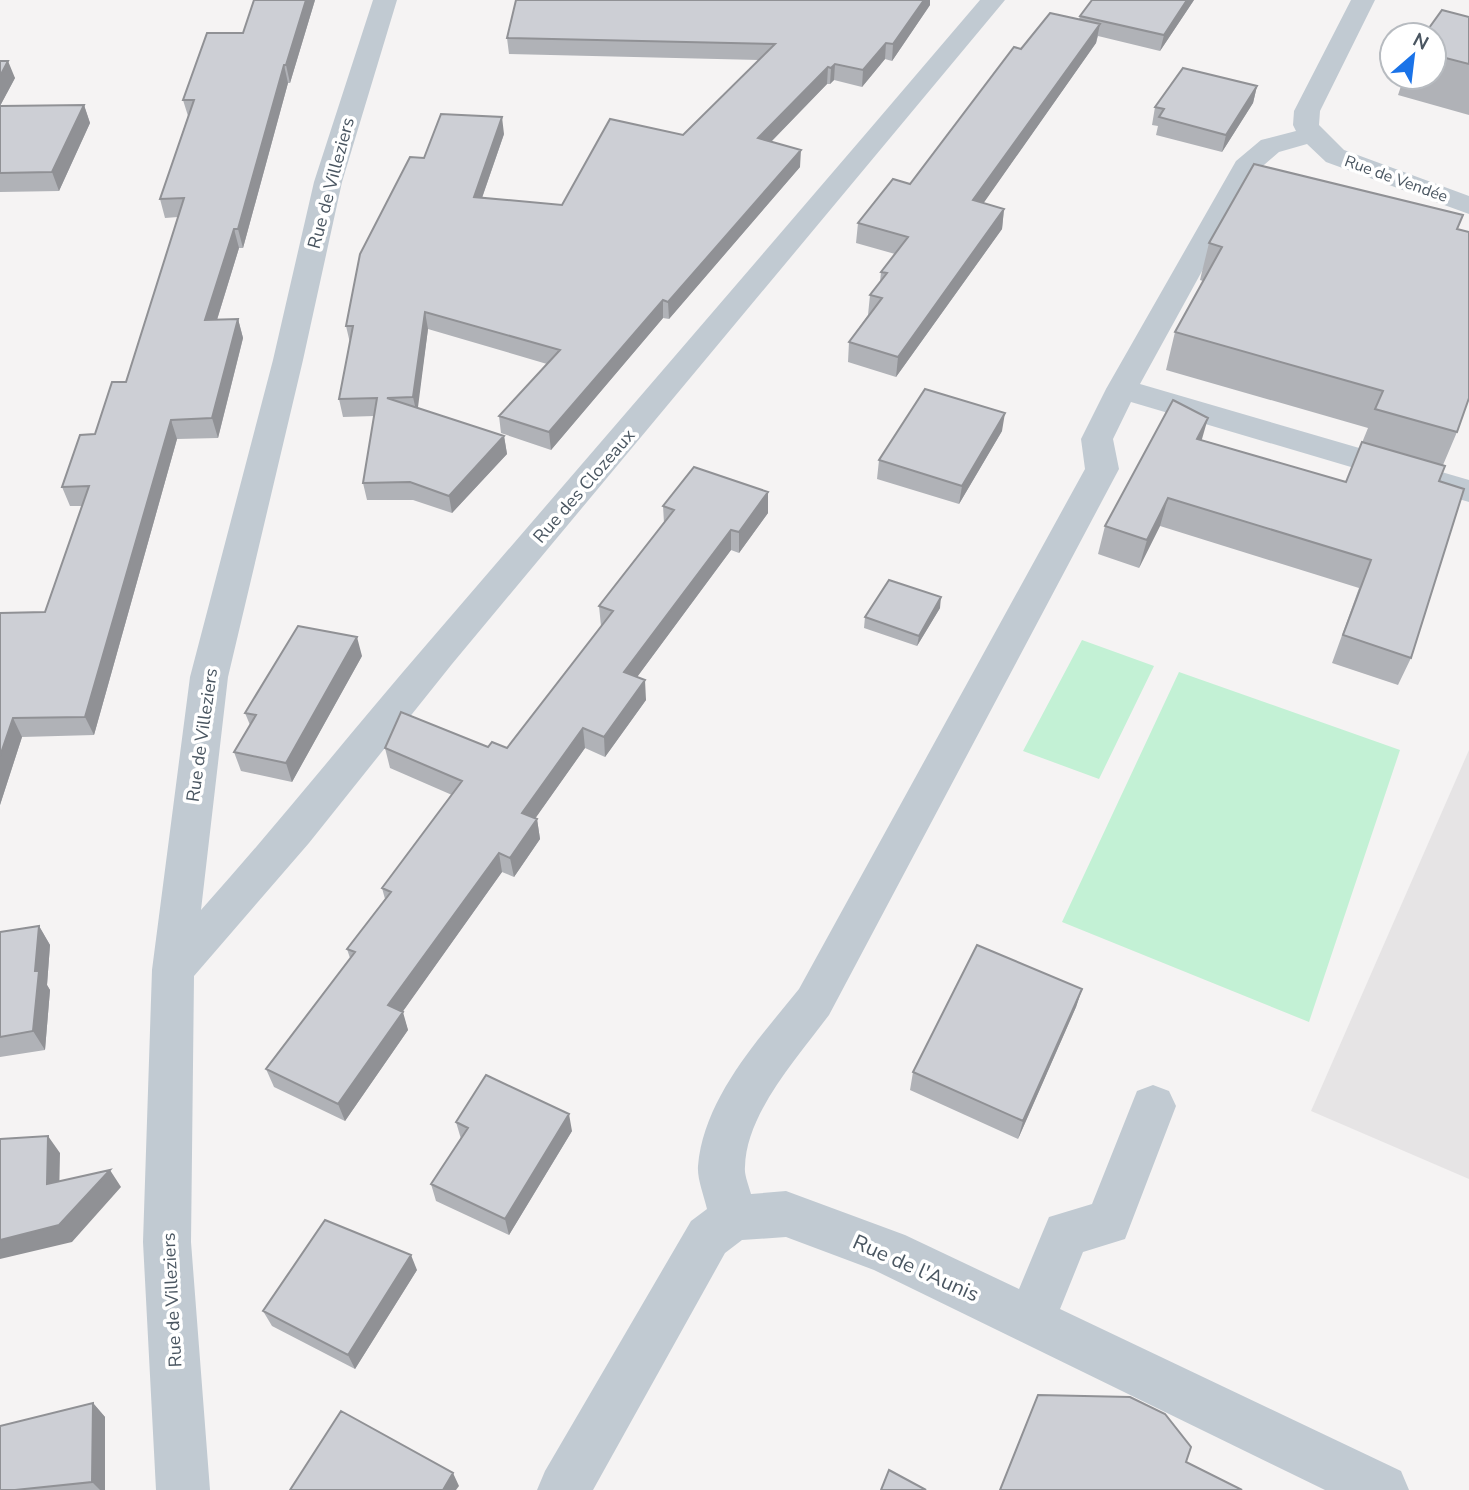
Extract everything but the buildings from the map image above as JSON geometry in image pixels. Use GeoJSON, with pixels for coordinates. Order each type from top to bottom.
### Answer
{"type":"FeatureCollection","features":[{"type":"Feature","properties":{"kind":"street","name":"Rue de Villeziers"},"geometry":{"type":"LineString","coordinates":[[184,1490],[167,1242],[173,970],[209,677],[288,360],[328,182],[385,0]]}},
{"type":"Feature","properties":{"kind":"street","name":"Rue des Clozeaux"},"geometry":{"type":"LineString","coordinates":[[173,970],[295,832],[439,655],[622,443],[993,0]]}},
{"type":"Feature","properties":{"kind":"street"},"geometry":{"type":"LineString","coordinates":[[564,1490],[708,1237],[733,1218],[721,1168],[732,1121],[764,1067],[814,1002],[1102,469],[1097,439],[1122,389],[1246,167],[1270,146],[1312,135],[1306,125],[1307,111],[1363,0]]}},
{"type":"Feature","properties":{"kind":"street","name":"Rue de Vendée"},"geometry":{"type":"LineString","coordinates":[[1312,135],[1335,156],[1469,206]]}},
{"type":"Feature","properties":{"kind":"street"},"geometry":{"type":"LineString","coordinates":[[1122,389],[1469,491]]}},
{"type":"Feature","properties":{"kind":"street"},"geometry":{"type":"LineString","coordinates":[[1030,1322],[1066,1233],[1108,1223],[1153,1106]]}},
{"type":"Feature","properties":{"kind":"street","name":"Rue de l'Aunis"},"geometry":{"type":"LineString","coordinates":[[733,1218],[786,1213],[888,1252],[1382,1490]]}},
{"type":"Feature","properties":{"kind":"shaded area"},"geometry":{"type":"Polygon","coordinates":[[[1469,750],[1469,1179],[1311,1111],[1469,750]]]}},
{"type":"Feature","properties":{"kind":"green space"},"geometry":{"type":"Polygon","coordinates":[[[1082,640],[1154,666],[1099,779],[1023,751],[1082,640]]]}},
{"type":"Feature","properties":{"kind":"green space"},"geometry":{"type":"Polygon","coordinates":[[[1179,672],[1400,750],[1309,1022],[1062,922],[1179,672]]]}}]}
